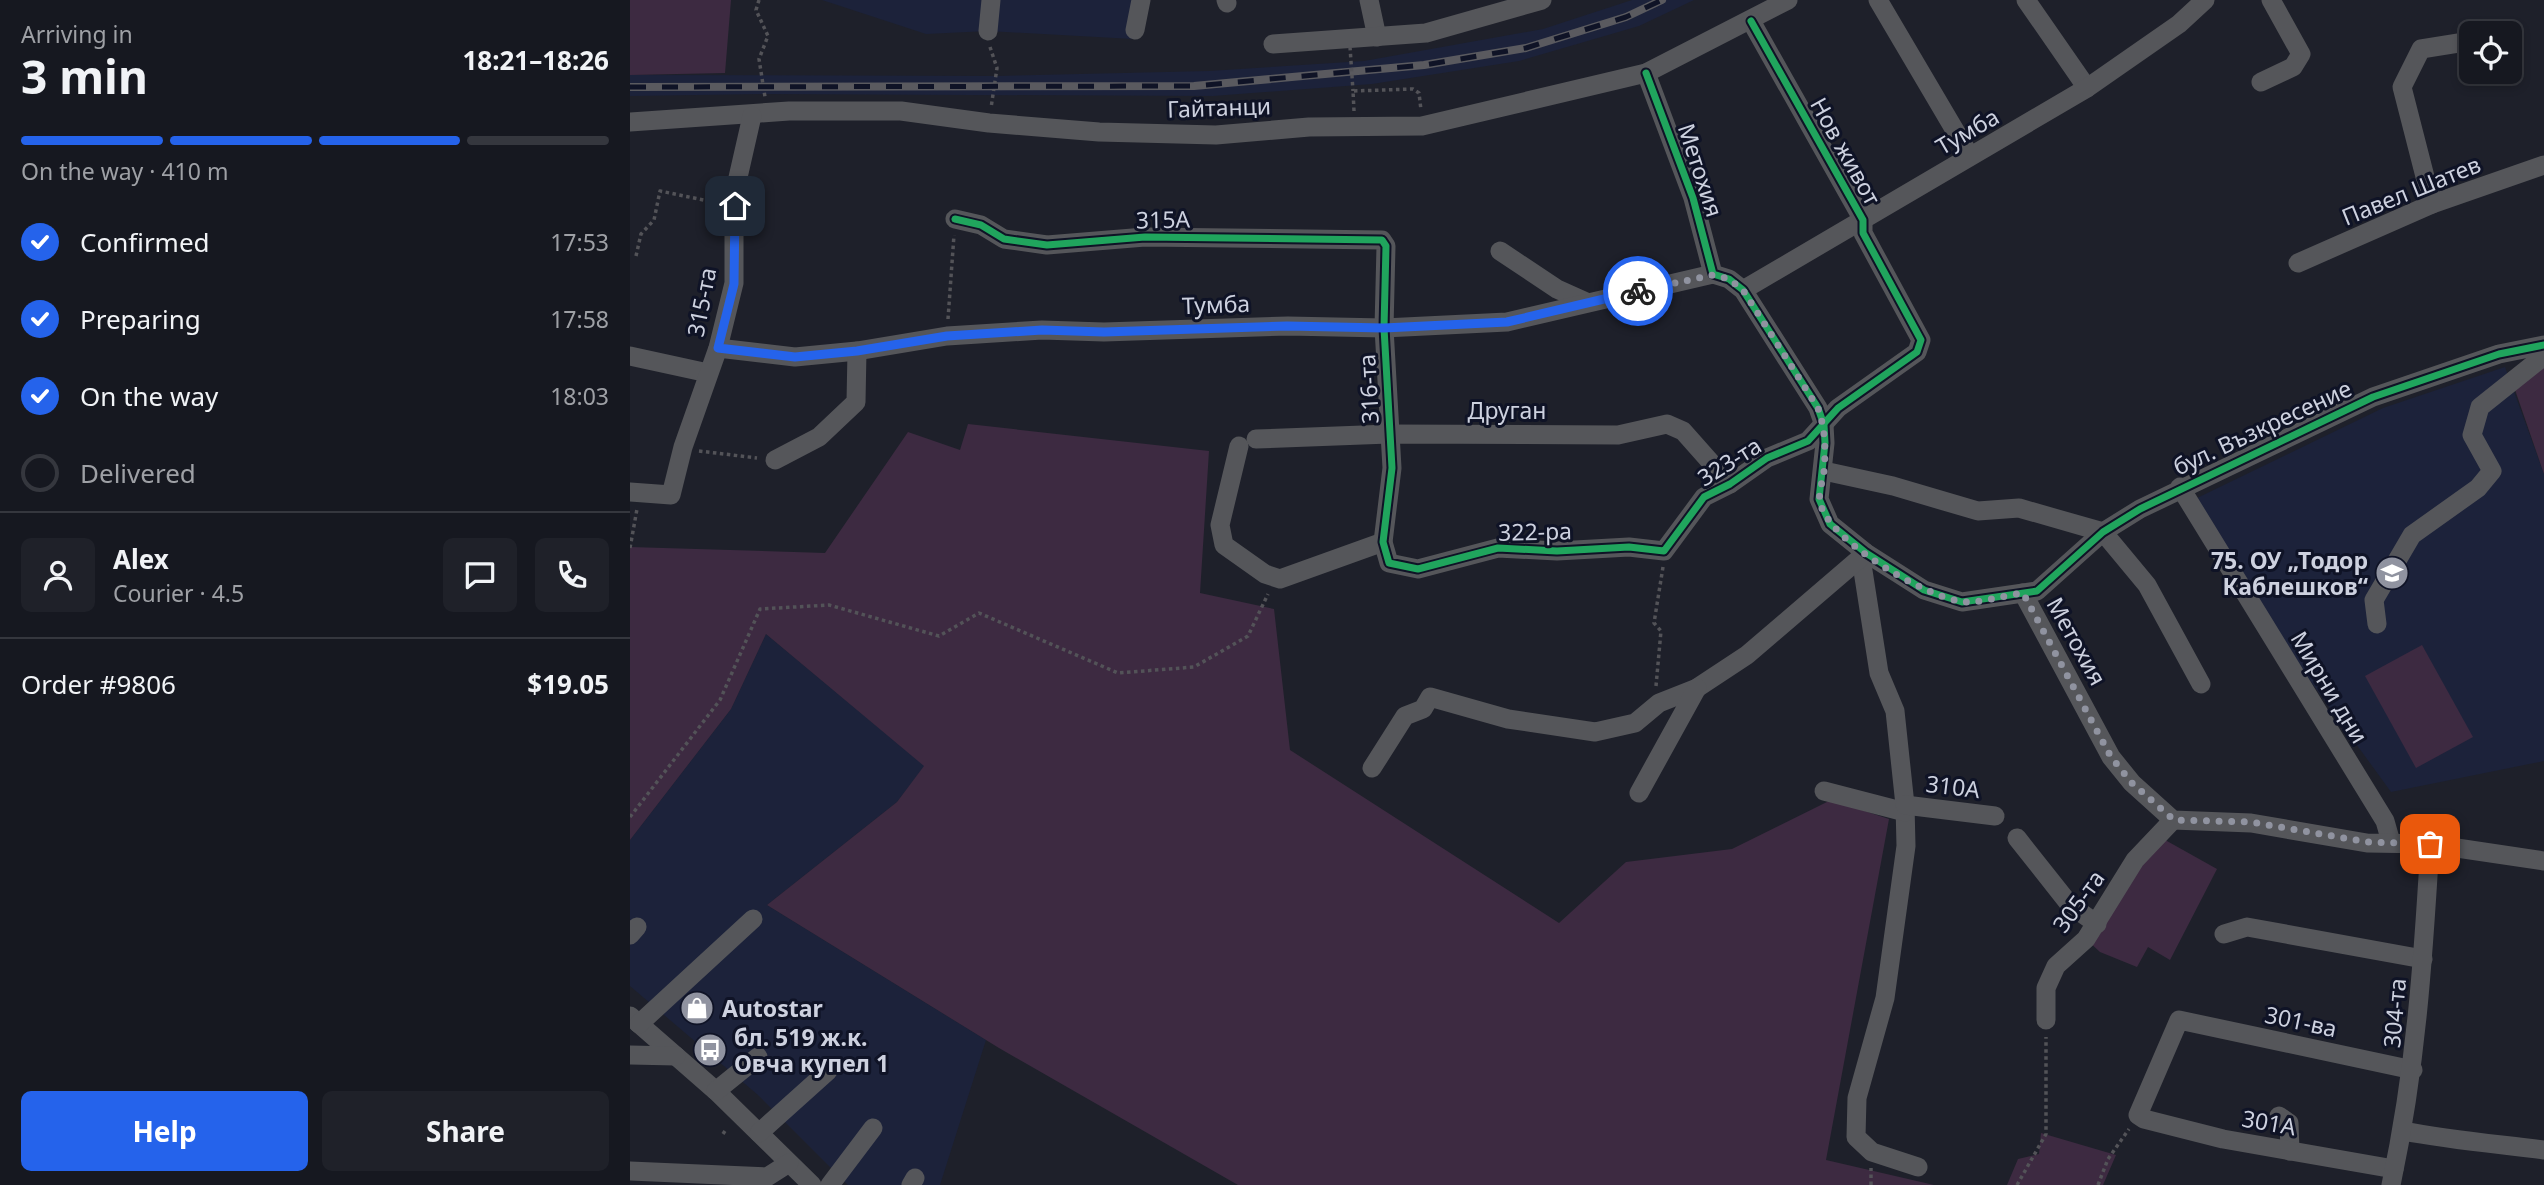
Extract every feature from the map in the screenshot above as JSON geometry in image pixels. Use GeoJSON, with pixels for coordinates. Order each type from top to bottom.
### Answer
{"type":"FeatureCollection","features":[{"type":"Feature","properties":{"kind":"street"},"geometry":{"type":"LineString","coordinates":[[988,31],[991,0]]}},
{"type":"Feature","properties":{"kind":"street"},"geometry":{"type":"LineString","coordinates":[[1135,30],[1141,0]]}},
{"type":"Feature","properties":{"kind":"street"},"geometry":{"type":"LineString","coordinates":[[1369,0],[1377,37]]}},
{"type":"Feature","properties":{"kind":"street"},"geometry":{"type":"LineString","coordinates":[[1273,44],[1426,33],[1542,0]]}},
{"type":"Feature","properties":{"kind":"street","name":"Гайтанци"},"geometry":{"type":"LineString","coordinates":[[630,122],[752,116],[789,111],[901,111],[989,123],[1099,132],[1216,135],[1310,127],[1422,126],[1646,73],[1788,0]]}},
{"type":"Feature","properties":{"kind":"street"},"geometry":{"type":"LineString","coordinates":[[1878,0],[1970,156]]}},
{"type":"Feature","properties":{"kind":"street"},"geometry":{"type":"LineString","coordinates":[[2026,0],[2087,88]]}},
{"type":"Feature","properties":{"kind":"street"},"geometry":{"type":"LineString","coordinates":[[2261,82],[2292,67],[2301,54],[2271,0]]}},
{"type":"Feature","properties":{"kind":"street","name":"Тумба"},"geometry":{"type":"LineString","coordinates":[[1743,290],[2087,88],[2179,24],[2199,2]]}},
{"type":"Feature","properties":{"kind":"street","name":"Нов живот"},"geometry":{"type":"LineString","coordinates":[[1751,21],[1863,220],[1863,233],[1921,340]]}},
{"type":"Feature","properties":{"kind":"street"},"geometry":{"type":"LineString","coordinates":[[2432,204],[2402,87],[2421,49],[2459,43]]}},
{"type":"Feature","properties":{"kind":"street","name":"Метохия"},"geometry":{"type":"LineString","coordinates":[[1646,73],[1693,198],[1713,275]]}},
{"type":"Feature","properties":{"kind":"street","name":"315-та"},"geometry":{"type":"LineString","coordinates":[[635,492],[671,495],[683,447],[718,348],[734,284],[734,195],[752,116]]}},
{"type":"Feature","properties":{"kind":"street","name":"Павел Шатев"},"geometry":{"type":"LineString","coordinates":[[2298,263],[2432,204],[2542,172]]}},
{"type":"Feature","properties":{"kind":"street","name":"315А"},"geometry":{"type":"LineString","coordinates":[[956,219],[981,225],[1004,239],[1047,245],[1145,237],[1376,238]]}},
{"type":"Feature","properties":{"kind":"street","name":"316-та"},"geometry":{"type":"LineString","coordinates":[[1376,238],[1386,246],[1384,328],[1392,468],[1383,542]]}},
{"type":"Feature","properties":{"kind":"street"},"geometry":{"type":"LineString","coordinates":[[1500,251],[1557,289],[1586,302]]}},
{"type":"Feature","properties":{"kind":"street"},"geometry":{"type":"LineString","coordinates":[[1713,275],[1729,279],[1743,290]]}},
{"type":"Feature","properties":{"kind":"street","name":"Тумба"},"geometry":{"type":"LineString","coordinates":[[718,348],[795,357],[857,351],[947,336],[1042,330],[1104,332],[1287,326],[1384,328],[1507,322],[1713,275]]}},
{"type":"Feature","properties":{"kind":"street","name":"Метохия"},"geometry":{"type":"LineString","coordinates":[[1743,290],[1818,408],[1824,425],[1824,471],[1819,499],[1822,512],[1830,524],[1864,556],[1924,590],[1962,602],[2023,593],[2111,757],[2132,783],[2174,820]]}},
{"type":"Feature","properties":{"kind":"street","name":"323-та"},"geometry":{"type":"LineString","coordinates":[[1664,551],[1703,497],[1730,484],[1767,458],[1808,441],[1838,408],[1917,352],[1921,340]]}},
{"type":"Feature","properties":{"kind":"street","name":"бул. Възкресение"},"geometry":{"type":"LineString","coordinates":[[2023,593],[2037,591],[2103,532],[2180,487],[2372,397],[2499,354],[2544,345]]}},
{"type":"Feature","properties":{"kind":"street"},"geometry":{"type":"LineString","coordinates":[[775,460],[819,437],[856,402],[857,351]]}},
{"type":"Feature","properties":{"kind":"street","name":"315-та"},"geometry":{"type":"LineString","coordinates":[[630,356],[708,373]]}},
{"type":"Feature","properties":{"kind":"street"},"geometry":{"type":"LineString","coordinates":[[2377,624],[2374,600],[2412,535],[2478,488],[2492,471],[2472,435],[2480,407],[2544,356]]}},
{"type":"Feature","properties":{"kind":"street","name":"Друган"},"geometry":{"type":"LineString","coordinates":[[1280,579],[1265,574],[1224,545],[1220,525],[1248,442],[1389,433],[1618,435],[1667,424],[1683,431],[1730,484]]}},
{"type":"Feature","properties":{"kind":"street"},"geometry":{"type":"LineString","coordinates":[[1824,471],[1894,486],[1978,511],[2019,508],[2103,532],[2147,585],[2201,684]]}},
{"type":"Feature","properties":{"kind":"street","name":"Мирни дни"},"geometry":{"type":"LineString","coordinates":[[2180,487],[2385,821],[2391,842]]}},
{"type":"Feature","properties":{"kind":"street"},"geometry":{"type":"LineString","coordinates":[[1280,579],[1383,542]]}},
{"type":"Feature","properties":{"kind":"street","name":"322-ра"},"geometry":{"type":"LineString","coordinates":[[1383,542],[1389,563],[1418,569],[1498,548],[1557,551],[1629,547],[1664,551]]}},
{"type":"Feature","properties":{"kind":"street"},"geometry":{"type":"LineString","coordinates":[[1372,768],[1405,716],[1423,709],[1430,697],[1508,719],[1595,732],[1635,723],[1660,703],[1697,688],[1747,655],[1864,556]]}},
{"type":"Feature","properties":{"kind":"street"},"geometry":{"type":"LineString","coordinates":[[1864,556],[1879,673],[1895,711],[1906,846],[1885,998],[1857,1098],[1856,1137],[1872,1152],[1918,1167]]}},
{"type":"Feature","properties":{"kind":"street"},"geometry":{"type":"LineString","coordinates":[[1639,793],[1697,688]]}},
{"type":"Feature","properties":{"kind":"street","name":"310А"},"geometry":{"type":"LineString","coordinates":[[1824,791],[1905,808],[1995,816]]}},
{"type":"Feature","properties":{"kind":"street"},"geometry":{"type":"LineString","coordinates":[[2174,820],[2251,822],[2367,842],[2430,844],[2544,861]]}},
{"type":"Feature","properties":{"kind":"street","name":"305-та"},"geometry":{"type":"LineString","coordinates":[[2046,1020],[2046,988],[2056,966],[2097,924],[2136,860],[2174,820]]}},
{"type":"Feature","properties":{"kind":"street"},"geometry":{"type":"LineString","coordinates":[[2017,838],[2070,905],[2097,924]]}},
{"type":"Feature","properties":{"kind":"street","name":"304-та"},"geometry":{"type":"LineString","coordinates":[[2393,1177],[2413,1070],[2430,844]]}},
{"type":"Feature","properties":{"kind":"street"},"geometry":{"type":"LineString","coordinates":[[753,919],[634,1020],[716,1091],[811,1185]]}},
{"type":"Feature","properties":{"kind":"street"},"geometry":{"type":"LineString","coordinates":[[2224,934],[2247,927],[2423,959]]}},
{"type":"Feature","properties":{"kind":"street","name":"301-ва"},"geometry":{"type":"LineString","coordinates":[[2138,1115],[2179,1020],[2413,1070]]}},
{"type":"Feature","properties":{"kind":"street"},"geometry":{"type":"LineString","coordinates":[[630,1055],[676,1056]]}},
{"type":"Feature","properties":{"kind":"street"},"geometry":{"type":"LineString","coordinates":[[716,1091],[758,1057]]}},
{"type":"Feature","properties":{"kind":"street"},"geometry":{"type":"LineString","coordinates":[[759,1133],[828,1071]]}},
{"type":"Feature","properties":{"kind":"street","name":"301А"},"geometry":{"type":"LineString","coordinates":[[2138,1115],[2144,1119],[2222,1139],[2290,1150],[2393,1177]]}},
{"type":"Feature","properties":{"kind":"street"},"geometry":{"type":"LineString","coordinates":[[2279,1116],[2290,1123],[2290,1150]]}},
{"type":"Feature","properties":{"kind":"street"},"geometry":{"type":"LineString","coordinates":[[830,1185],[873,1128]]}},
{"type":"Feature","properties":{"kind":"street"},"geometry":{"type":"LineString","coordinates":[[2403,1131],[2456,1142],[2480,1141],[2544,1150]]}},
{"type":"Feature","properties":{"kind":"street"},"geometry":{"type":"LineString","coordinates":[[630,1171],[767,1177],[789,1163]]}},
{"type":"Feature","properties":{"kind":"path"},"geometry":{"type":"LineString","coordinates":[[752,116],[765,101],[759,59],[768,36],[756,10],[759,0]]}},
{"type":"Feature","properties":{"kind":"path"},"geometry":{"type":"LineString","coordinates":[[988,31],[997,68],[989,123]]}},
{"type":"Feature","properties":{"kind":"path"},"geometry":{"type":"LineString","coordinates":[[1350,47],[1354,108]]}},
{"type":"Feature","properties":{"kind":"path"},"geometry":{"type":"LineString","coordinates":[[1353,91],[1417,90],[1422,126]]}},
{"type":"Feature","properties":{"kind":"path"},"geometry":{"type":"LineString","coordinates":[[636,256],[641,234],[654,220],[660,191],[735,206]]}},
{"type":"Feature","properties":{"kind":"path"},"geometry":{"type":"LineString","coordinates":[[947,336],[956,219]]}},
{"type":"Feature","properties":{"kind":"path"},"geometry":{"type":"LineString","coordinates":[[683,447],[724,456],[775,460]]}},
{"type":"Feature","properties":{"kind":"path"},"geometry":{"type":"LineString","coordinates":[[630,548],[635,492]]}},
{"type":"Feature","properties":{"kind":"path"},"geometry":{"type":"LineString","coordinates":[[1660,703],[1655,692],[1661,631],[1654,623],[1664,551]]}},
{"type":"Feature","properties":{"kind":"path"},"geometry":{"type":"LineString","coordinates":[[630,817],[720,700],[760,609],[829,605],[939,636],[979,612],[1118,673],[1194,667],[1248,636],[1268,595],[1280,579]]}},
{"type":"Feature","properties":{"kind":"path"},"geometry":{"type":"LineString","coordinates":[[2017,1185],[2046,1134],[2046,1020]]}},
{"type":"Feature","properties":{"kind":"path"},"geometry":{"type":"LineString","coordinates":[[2098,1185],[2108,1159],[2138,1115]]}},
{"type":"Feature","properties":{"kind":"shaded area"},"geometry":{"type":"Polygon","coordinates":[[[630,0],[731,0],[725,73],[630,75],[630,0]]]}},
{"type":"Feature","properties":{"kind":"shaded area"},"geometry":{"type":"Polygon","coordinates":[[[822,0],[1141,0],[1133,39],[988,31],[926,34],[822,0]]]}},
{"type":"Feature","properties":{"kind":"shaded area"},"geometry":{"type":"Polygon","coordinates":[[[1632,0],[1694,0],[1639,26],[1519,61],[1372,84],[1213,96],[630,96],[630,75],[996,76],[1209,71],[1364,61],[1543,29],[1632,0]]]}},
{"type":"Feature","properties":{"kind":"shaded area"},"geometry":{"type":"Polygon","coordinates":[[[2544,356],[2544,474],[2513,384],[2544,356]]]}},
{"type":"Feature","properties":{"kind":"shaded area","name":"75. ОУ „Тодор Каблешков“"},"geometry":{"type":"Polygon","coordinates":[[[2505,367],[2544,474],[2544,761],[2391,792],[2285,646],[2195,499],[2383,408],[2505,367]]]}},
{"type":"Feature","properties":{"kind":"shaded area"},"geometry":{"type":"Polygon","coordinates":[[[968,424],[1209,451],[1200,593],[1274,609],[1290,750],[1559,923],[1626,862],[1732,849],[1831,800],[1889,819],[1826,1160],[1934,1185],[1238,1185],[999,1048],[767,905],[897,802],[924,766],[766,634],[731,709],[630,840],[630,547],[825,553],[908,432],[960,450],[968,424]]]}},
{"type":"Feature","properties":{"kind":"shaded area"},"geometry":{"type":"Polygon","coordinates":[[[766,634],[925,766],[897,802],[767,905],[986,1040],[940,1185],[848,1185],[758,1095],[630,986],[630,840],[731,709],[766,634]]]}},
{"type":"Feature","properties":{"kind":"shaded area"},"geometry":{"type":"Polygon","coordinates":[[[2422,645],[2473,737],[2416,768],[2365,676],[2422,645]]]}},
{"type":"Feature","properties":{"kind":"shaded area"},"geometry":{"type":"Polygon","coordinates":[[[2158,836],[2217,869],[2170,960],[2148,947],[2137,967],[2100,952],[2086,939],[2158,836]]]}},
{"type":"Feature","properties":{"kind":"shaded area"},"geometry":{"type":"Polygon","coordinates":[[[2041,1133],[2116,1155],[2103,1185],[2007,1185],[2018,1159],[2039,1154],[2041,1133]]]}},
{"type":"Feature","properties":{"kind":"railway"},"geometry":{"type":"LineString","coordinates":[[630,87],[1194,86],[1424,65],[1526,48],[1626,17],[1662,0]]}},
{"type":"Feature","properties":{"kind":"cycle path"},"geometry":{"type":"LineString","coordinates":[[955,219],[981,225],[1004,239],[1047,245],[1145,237],[1382,240],[1386,246],[1384,328],[1392,468],[1383,542],[1389,563],[1418,569],[1498,548],[1557,551],[1629,547],[1664,551],[1704,497],[1730,484],[1767,458],[1808,441],[1838,408],[1917,352],[1921,340],[1863,233],[1863,220],[1751,21]]}},
{"type":"Feature","properties":{"kind":"cycle path"},"geometry":{"type":"LineString","coordinates":[[1646,73],[1693,198],[1713,274],[1729,279],[1743,290],[1818,408],[1824,425],[1825,443],[1819,499],[1830,524],[1866,553],[1924,590],[1962,602],[2037,591],[2103,532],[2140,509],[2373,397],[2499,354],[2544,345]]}},
{"type":"Feature","properties":{"kind":"way so far"},"geometry":{"type":"LineString","coordinates":[[1638,291],[1713,275],[1729,279],[1743,290],[1818,408],[1824,425],[1825,443],[1819,499],[1822,512],[1830,524],[1866,554],[1924,590],[1962,602],[2023,593],[2111,757],[2132,783],[2174,820],[2251,822],[2367,842],[2430,844]]}},
{"type":"Feature","properties":{"kind":"place","name":"75. ОУ „Тодор Каблешков“"},"geometry":{"type":"Point","coordinates":[2392,573]}},
{"type":"Feature","properties":{"kind":"place","name":"Autostar"},"geometry":{"type":"Point","coordinates":[697,1008]}},
{"type":"Feature","properties":{"kind":"place","name":"бл. 519 ж.к. Овча купел 1"},"geometry":{"type":"Point","coordinates":[710,1050]}},
{"type":"Feature","properties":{"kind":"route"},"geometry":{"type":"LineString","coordinates":[[735,206],[734,284],[718,348],[795,357],[857,351],[947,336],[1042,330],[1104,332],[1287,326],[1384,328],[1507,322],[1638,291]]}}]}
